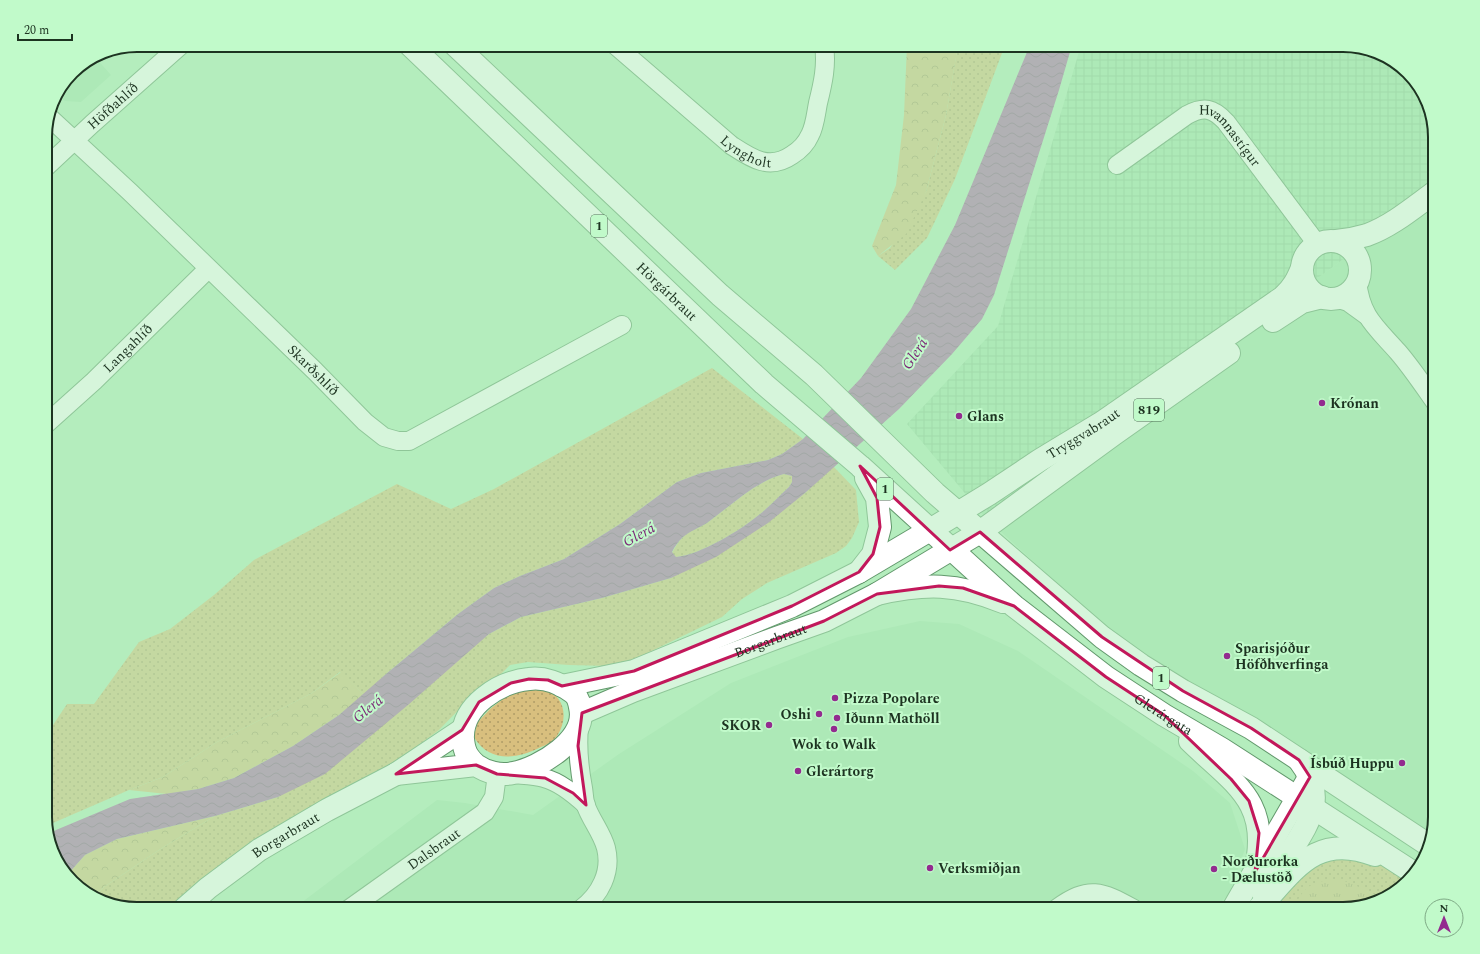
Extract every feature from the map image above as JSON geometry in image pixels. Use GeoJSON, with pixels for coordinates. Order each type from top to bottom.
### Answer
{"type":"FeatureCollection","features":[{"type":"Feature","properties":{"kind":"main road","name":"Hörgárbraut"},"geometry":{"type":"LineString","coordinates":[[417,52],[764,384],[860,466],[930,530]]}},
{"type":"Feature","properties":{"kind":"main road","name":"1"},"geometry":{"type":"LineString","coordinates":[[463,52],[720,295],[814,375],[957,513]]}},
{"type":"Feature","properties":{"kind":"main road","name":"Tryggvabraut"},"geometry":{"type":"LineString","coordinates":[[930,530],[1101,423],[1283,297],[1294,285],[1302,268],[1304,258],[1309,250],[1327,243],[1354,239],[1368,234],[1396,219],[1428,197]]}},
{"type":"Feature","properties":{"kind":"main road","name":"Tryggvabraut"},"geometry":{"type":"LineString","coordinates":[[950,550],[980,532],[1114,434],[1292,308],[1302,302],[1329,298],[1349,292],[1375,243],[1396,219]]}},
{"type":"Feature","properties":{"kind":"main road"},"geometry":{"type":"LineString","coordinates":[[1327,243],[1345,245],[1352,251],[1357,259],[1358,274]]}},
{"type":"Feature","properties":{"kind":"main road"},"geometry":{"type":"LineString","coordinates":[[1302,268],[1303,278],[1307,287],[1314,293],[1329,298]]}},
{"type":"Feature","properties":{"kind":"main road"},"geometry":{"type":"LineString","coordinates":[[859,572],[873,554],[880,527],[877,498],[860,466]]}},
{"type":"Feature","properties":{"kind":"main road","name":"Glerárgata"},"geometry":{"type":"LineString","coordinates":[[957,513],[1102,637],[1124,654],[1183,692],[1251,728],[1307,769],[1424,842]]}},
{"type":"Feature","properties":{"kind":"main road","name":"Glerárgata"},"geometry":{"type":"LineString","coordinates":[[930,530],[950,550],[1014,606],[1106,677],[1164,715],[1222,749],[1409,870]]}},
{"type":"Feature","properties":{"kind":"main road","name":"Borgarbraut"},"geometry":{"type":"LineString","coordinates":[[562,686],[634,671],[792,606],[859,572],[930,530]]}},
{"type":"Feature","properties":{"kind":"main road","name":"Borgarbraut"},"geometry":{"type":"LineString","coordinates":[[192,902],[208,888],[259,850],[327,810],[396,774],[462,730],[469,715],[479,702],[495,691],[511,683],[529,679],[548,680],[562,686],[573,692],[579,701],[580,720],[640,688],[824,621],[877,594],[950,550]]}},
{"type":"Feature","properties":{"kind":"main road"},"geometry":{"type":"LineString","coordinates":[[877,594],[900,589],[939,586],[963,588],[1014,606]]}},
{"type":"Feature","properties":{"kind":"main road"},"geometry":{"type":"LineString","coordinates":[[1164,715],[1232,779],[1249,801],[1256,814],[1259,833],[1259,853],[1255,872]]}},
{"type":"Feature","properties":{"kind":"main road"},"geometry":{"type":"LineString","coordinates":[[462,730],[463,747],[468,758],[484,771],[504,774],[530,768],[550,758],[574,735],[580,720]]}},
{"type":"Feature","properties":{"kind":"main road","name":"Borgarbraut"},"geometry":{"type":"LineString","coordinates":[[396,774],[476,765]]}},
{"type":"Feature","properties":{"kind":"main road"},"geometry":{"type":"LineString","coordinates":[[1261,902],[1276,874],[1305,829],[1307,769]]}},
{"type":"Feature","properties":{"kind":"main road"},"geometry":{"type":"LineString","coordinates":[[1237,902],[1255,872],[1306,803]]}},
{"type":"Feature","properties":{"kind":"main road"},"geometry":{"type":"LineString","coordinates":[[1264,902],[1309,857],[1325,850],[1341,848],[1356,849],[1409,870]]}},
{"type":"Feature","properties":{"kind":"street","name":"Höfðahlíð"},"geometry":{"type":"LineString","coordinates":[[52,162],[173,52]]}},
{"type":"Feature","properties":{"kind":"street","name":"Lyngholt"},"geometry":{"type":"LineString","coordinates":[[622,52],[731,145],[749,157],[764,163],[778,163],[790,157],[802,149],[811,134],[824,76],[826,52]]}},
{"type":"Feature","properties":{"kind":"street","name":"Hvannastígur"},"geometry":{"type":"LineString","coordinates":[[1117,165],[1187,115],[1197,110],[1208,109],[1219,114],[1327,243]]}},
{"type":"Feature","properties":{"kind":"street","name":"Skarðshlíð"},"geometry":{"type":"LineString","coordinates":[[54,121],[130,192],[315,371],[365,422],[384,437],[398,441],[409,441],[622,325]]}},
{"type":"Feature","properties":{"kind":"street","name":"Langahlíð"},"geometry":{"type":"LineString","coordinates":[[52,419],[94,381],[208,269]]}},
{"type":"Feature","properties":{"kind":"street"},"geometry":{"type":"LineString","coordinates":[[1358,274],[1358,294],[1366,315]]}},
{"type":"Feature","properties":{"kind":"street"},"geometry":{"type":"LineString","coordinates":[[1329,298],[1348,302],[1366,315],[1428,386]]}},
{"type":"Feature","properties":{"kind":"street"},"geometry":{"type":"LineString","coordinates":[[580,720],[578,746],[579,764],[586,805],[606,847],[608,864],[604,880],[598,892],[590,902]]}},
{"type":"Feature","properties":{"kind":"street"},"geometry":{"type":"LineString","coordinates":[[504,774],[545,778],[561,785],[573,793],[586,805]]}},
{"type":"Feature","properties":{"kind":"street","name":"Dalsbraut"},"geometry":{"type":"LineString","coordinates":[[359,902],[485,812],[494,797],[504,774]]}},
{"type":"Feature","properties":{"kind":"street"},"geometry":{"type":"LineString","coordinates":[[1066,902],[1080,894],[1090,892],[1114,898],[1121,902]]}},
{"type":"Feature","properties":{"kind":"highlighted area"},"geometry":{"type":"Polygon","coordinates":[[[860,466],[950,550],[980,532],[1102,637],[1183,691],[1251,728],[1299,760],[1310,777],[1255,872],[1259,833],[1249,801],[1231,779],[1164,715],[1106,677],[1014,606],[963,588],[939,586],[877,594],[824,621],[582,713],[578,746],[586,805],[573,793],[545,778],[497,774],[476,765],[396,774],[462,730],[479,702],[511,683],[529,679],[548,680],[562,686],[634,671],[792,606],[859,572],[873,554],[880,527],[877,498],[860,466]]]}},
{"type":"Feature","properties":{"kind":"shaded area"},"geometry":{"type":"Polygon","coordinates":[[[1079,52],[1354,53],[1365,55],[1390,66],[1407,81],[1417,94],[1422,104],[1427,126],[1428,196],[1326,272],[984,516],[907,424],[998,326],[1079,52]]]}},
{"type":"Feature","properties":{"kind":"shaded area"},"geometry":{"type":"Polygon","coordinates":[[[99,61],[111,75],[81,102],[65,101],[61,99],[66,90],[81,73],[94,63],[99,61]]]}},
{"type":"Feature","properties":{"kind":"shaded area"},"geometry":{"type":"Polygon","coordinates":[[[1428,196],[1428,823],[1426,832],[1104,627],[984,516],[1326,272],[1428,196]]]}},
{"type":"Feature","properties":{"kind":"shaded area"},"geometry":{"type":"Polygon","coordinates":[[[920,621],[959,624],[1018,651],[1193,771],[1230,803],[1245,849],[1229,894],[1221,902],[302,902],[437,800],[465,803],[533,815],[619,754],[731,683],[848,637],[920,621]]]}},
{"type":"Feature","properties":{"kind":"green space"},"geometry":{"type":"Polygon","coordinates":[[[907,52],[957,52],[946,115],[926,192],[906,234],[878,256],[872,246],[896,185],[904,115],[907,52]]]}},
{"type":"Feature","properties":{"kind":"green space"},"geometry":{"type":"Polygon","coordinates":[[[957,52],[1002,52],[955,179],[927,238],[895,270],[878,256],[890,248],[926,192],[946,115],[957,52]]]}},
{"type":"Feature","properties":{"kind":"green space"},"geometry":{"type":"Polygon","coordinates":[[[712,368],[803,439],[782,454],[768,460],[701,473],[677,482],[620,524],[564,559],[494,588],[458,614],[386,674],[364,695],[340,672],[312,693],[217,742],[163,777],[52,823],[52,726],[67,704],[94,704],[139,642],[170,629],[214,595],[254,560],[397,484],[451,509],[494,489],[712,368]]]}},
{"type":"Feature","properties":{"kind":"green space"},"geometry":{"type":"Polygon","coordinates":[[[833,466],[856,490],[859,522],[852,538],[846,546],[836,553],[767,583],[742,599],[722,617],[629,662],[610,666],[528,662],[510,665],[501,674],[479,689],[439,730],[381,773],[192,892],[181,902],[131,902],[98,893],[104,887],[162,848],[215,816],[278,797],[489,634],[521,617],[602,598],[671,578],[805,493],[833,466]]]}},
{"type":"Feature","properties":{"kind":"green space"},"geometry":{"type":"Polygon","coordinates":[[[784,474],[792,476],[792,482],[789,487],[752,520],[720,541],[697,552],[676,557],[672,553],[685,535],[707,523],[753,488],[763,482],[784,474]]]}},
{"type":"Feature","properties":{"kind":"green space"},"geometry":{"type":"Polygon","coordinates":[[[341,672],[364,695],[339,715],[293,746],[234,778],[198,789],[167,794],[129,790],[163,777],[217,742],[312,693],[341,672]]]}},
{"type":"Feature","properties":{"kind":"green space"},"geometry":{"type":"Polygon","coordinates":[[[527,688],[543,689],[556,696],[560,702],[564,715],[561,729],[557,736],[547,744],[522,755],[495,755],[487,751],[474,737],[477,723],[490,709],[508,695],[527,688]]]}},
{"type":"Feature","properties":{"kind":"green space"},"geometry":{"type":"Polygon","coordinates":[[[215,816],[162,848],[104,887],[98,893],[85,884],[71,870],[85,855],[117,839],[215,816]]]}},
{"type":"Feature","properties":{"kind":"green space"},"geometry":{"type":"Polygon","coordinates":[[[1331,854],[1376,860],[1403,877],[1386,891],[1376,896],[1366,891],[1317,902],[1274,902],[1283,890],[1331,854]]]}},
{"type":"Feature","properties":{"kind":"green space"},"geometry":{"type":"Polygon","coordinates":[[[1333,880],[1349,882],[1376,896],[1343,902],[1297,902],[1308,887],[1333,880]]]}},
{"type":"Feature","properties":{"kind":"water","name":"Glerá"},"geometry":{"type":"Polygon","coordinates":[[[1027,52],[1070,52],[994,295],[982,319],[952,354],[899,409],[805,493],[768,523],[716,557],[671,578],[602,598],[521,617],[489,634],[408,705],[325,774],[278,797],[215,816],[117,839],[85,855],[71,870],[63,860],[58,850],[54,834],[54,832],[56,830],[130,799],[198,789],[234,778],[293,746],[339,715],[458,614],[494,588],[564,559],[620,524],[677,482],[701,473],[768,460],[782,454],[803,439],[861,378],[911,309],[955,225],[1027,52]],[[784,474],[763,482],[707,523],[683,537],[672,552],[676,557],[686,555],[697,552],[720,541],[760,514],[789,487],[792,482],[792,476],[784,474]]]}},
{"type":"Feature","properties":{"kind":"place","name":"Krónan"},"geometry":{"type":"Point","coordinates":[1322,403]}},
{"type":"Feature","properties":{"kind":"place","name":"Glans"},"geometry":{"type":"Point","coordinates":[959,416]}},
{"type":"Feature","properties":{"kind":"place","name":"Sparisjóður Höfðhverfinga"},"geometry":{"type":"Point","coordinates":[1227,656]}},
{"type":"Feature","properties":{"kind":"place","name":"Pizza Popolare"},"geometry":{"type":"Point","coordinates":[835,698]}},
{"type":"Feature","properties":{"kind":"place","name":"Oshi"},"geometry":{"type":"Point","coordinates":[819,714]}},
{"type":"Feature","properties":{"kind":"place","name":"Iðunn Mathöll"},"geometry":{"type":"Point","coordinates":[837,718]}},
{"type":"Feature","properties":{"kind":"place","name":"SKOR"},"geometry":{"type":"Point","coordinates":[769,725]}},
{"type":"Feature","properties":{"kind":"place","name":"Wok to Walk"},"geometry":{"type":"Point","coordinates":[834,729]}},
{"type":"Feature","properties":{"kind":"place","name":"Ísbúð Huppu"},"geometry":{"type":"Point","coordinates":[1402,763]}},
{"type":"Feature","properties":{"kind":"place","name":"Glerártorg"},"geometry":{"type":"Point","coordinates":[798,771]}},
{"type":"Feature","properties":{"kind":"place","name":"Verksmiðjan"},"geometry":{"type":"Point","coordinates":[930,868]}},
{"type":"Feature","properties":{"kind":"place","name":"Norðurorka - Dælustöð"},"geometry":{"type":"Point","coordinates":[1214,869]}}]}
